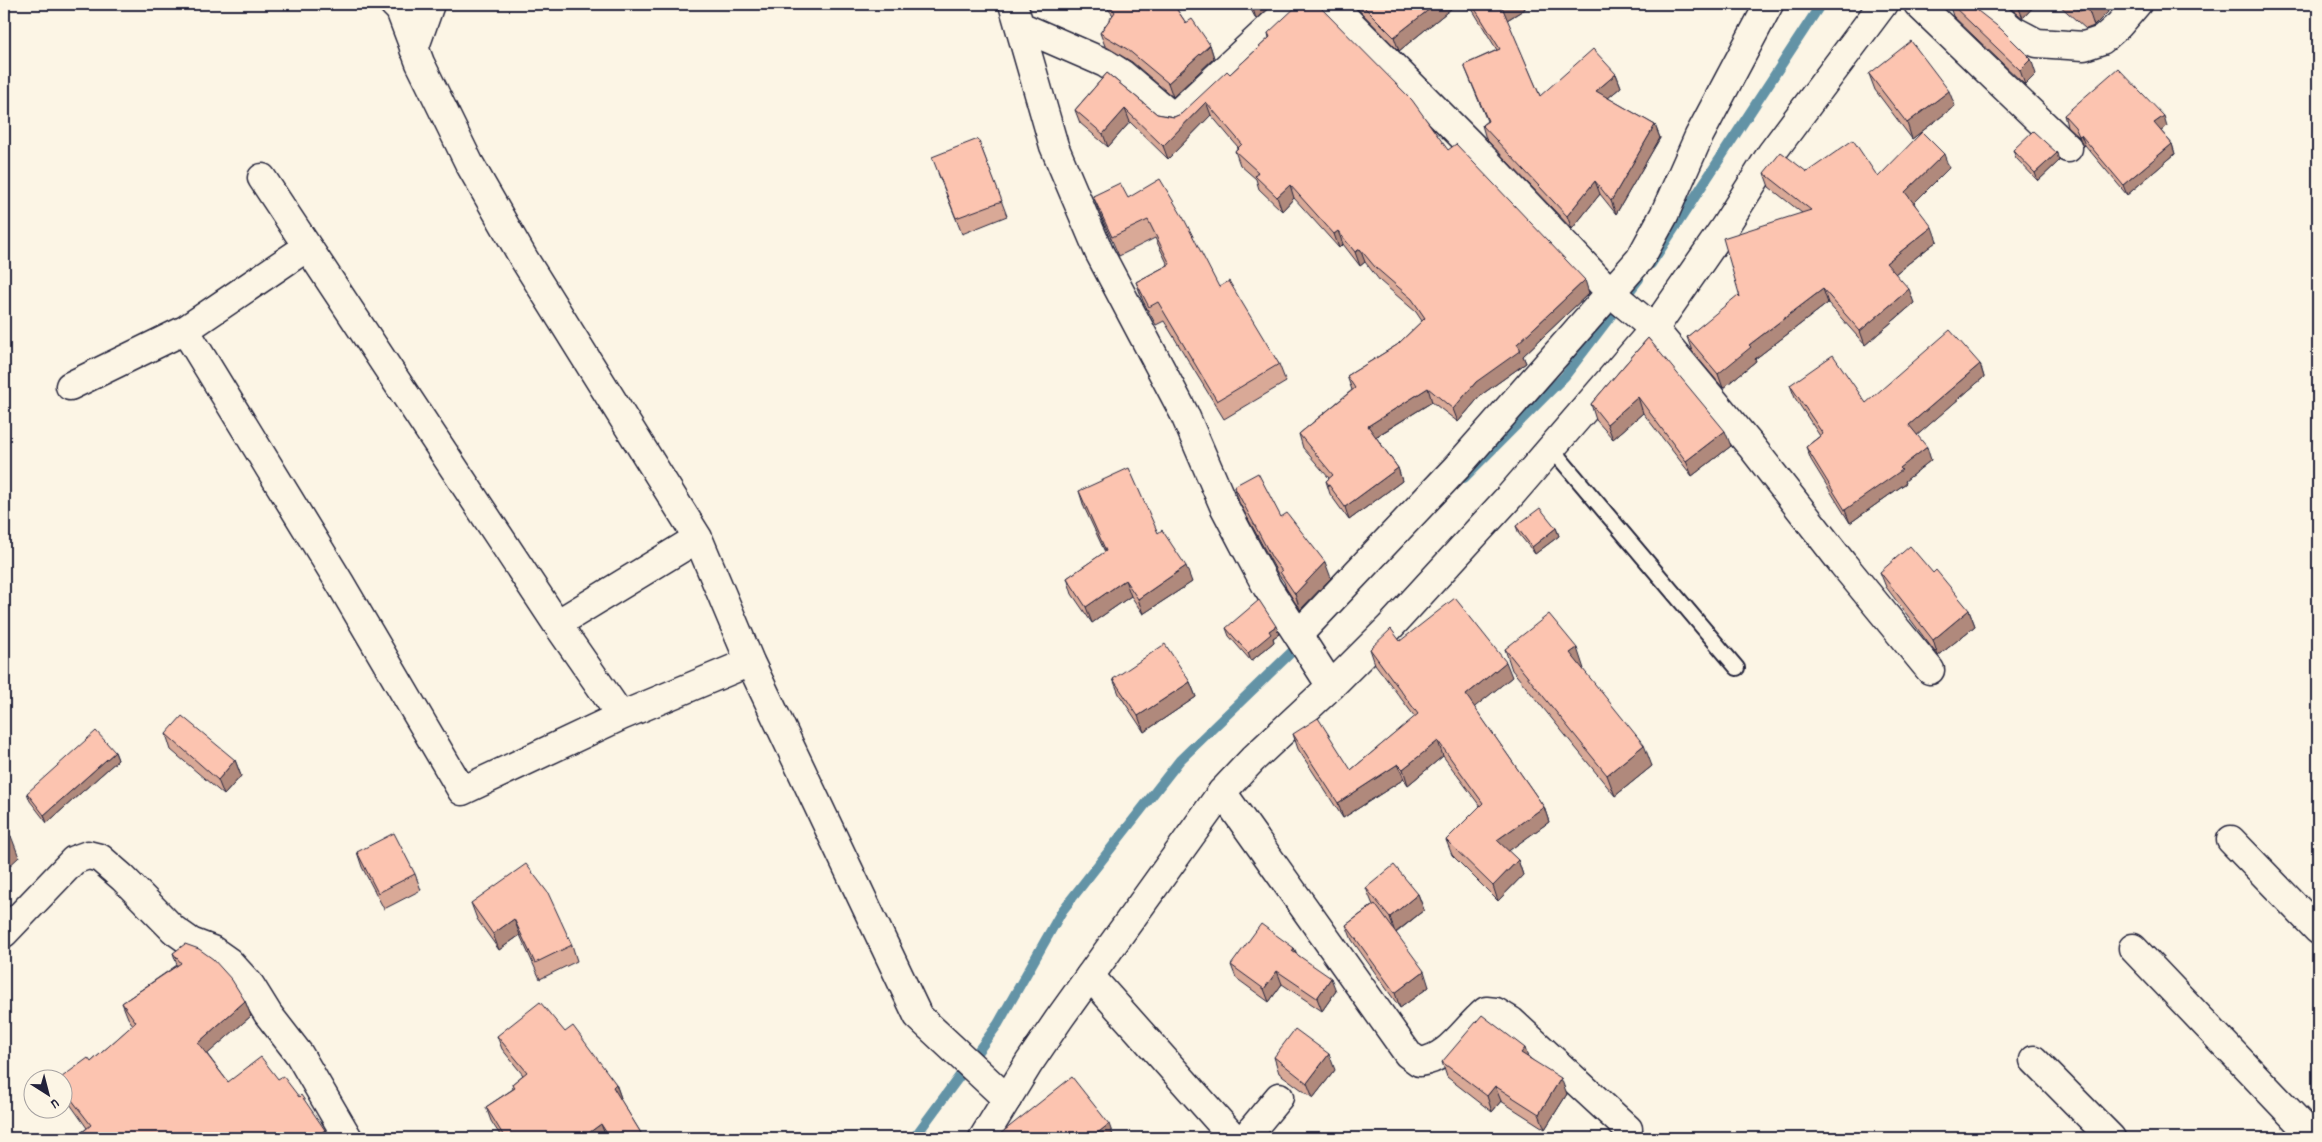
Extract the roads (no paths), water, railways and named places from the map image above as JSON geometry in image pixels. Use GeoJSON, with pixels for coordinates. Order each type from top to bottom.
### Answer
{"type":"FeatureCollection","features":[{"type":"Feature","properties":{"kind":"street"},"geometry":{"type":"LineString","coordinates":[[394,4],[400,10],[414,49],[469,163],[524,259],[698,538],[750,662],[918,1016],[1007,1099]]}},
{"type":"Feature","properties":{"kind":"street"},"geometry":{"type":"LineString","coordinates":[[414,49],[430,4]]}},
{"type":"Feature","properties":{"kind":"street"},"geometry":{"type":"LineString","coordinates":[[1017,15],[1105,63],[1122,74],[1168,112],[1176,115],[1295,4]]}},
{"type":"Feature","properties":{"kind":"street"},"geometry":{"type":"LineString","coordinates":[[1331,4],[1612,294],[1647,323],[1751,446],[1843,564],[1930,670]]}},
{"type":"Feature","properties":{"kind":"street"},"geometry":{"type":"LineString","coordinates":[[1300,638],[1612,294],[1640,258],[1664,215],[1699,136],[1769,4]]}},
{"type":"Feature","properties":{"kind":"street"},"geometry":{"type":"LineString","coordinates":[[983,1138],[1034,1056],[1222,792],[1325,677],[1390,627],[1510,496],[1551,448],[1647,323],[1724,228],[1771,154],[1883,4]]}},
{"type":"Feature","properties":{"kind":"street"},"geometry":{"type":"LineString","coordinates":[[1918,4],[2068,148]]}},
{"type":"Feature","properties":{"kind":"street"},"geometry":{"type":"LineString","coordinates":[[1981,4],[2014,31],[2037,43],[2084,46],[2102,40],[2119,25],[2136,4]]}},
{"type":"Feature","properties":{"kind":"street"},"geometry":{"type":"LineString","coordinates":[[1017,15],[1054,146],[1100,252],[1184,413],[1224,506],[1267,587],[1325,677]]}},
{"type":"Feature","properties":{"kind":"street"},"geometry":{"type":"LineString","coordinates":[[262,178],[557,624],[621,716]]}},
{"type":"Feature","properties":{"kind":"street"},"geometry":{"type":"LineString","coordinates":[[70,386],[185,330],[307,247]]}},
{"type":"Feature","properties":{"kind":"street"},"geometry":{"type":"LineString","coordinates":[[185,330],[340,584],[462,791],[621,716],[750,662]]}},
{"type":"Feature","properties":{"kind":"street"},"geometry":{"type":"LineString","coordinates":[[557,624],[698,538]]}},
{"type":"Feature","properties":{"kind":"street"},"geometry":{"type":"LineString","coordinates":[[1222,792],[1408,1054],[1419,1062],[1429,1061],[1442,1054],[1486,1011],[1496,1012],[1511,1021],[1628,1129]]}},
{"type":"Feature","properties":{"kind":"street"},"geometry":{"type":"LineString","coordinates":[[2231,840],[2318,930]]}},
{"type":"Feature","properties":{"kind":"street"},"geometry":{"type":"LineString","coordinates":[[4,933],[74,860],[88,854],[100,858],[124,878],[174,930],[191,942],[212,950],[229,962],[250,984],[268,1014],[299,1054],[348,1138]]}},
{"type":"Feature","properties":{"kind":"street"},"geometry":{"type":"LineString","coordinates":[[2133,948],[2314,1138]]}},
{"type":"Feature","properties":{"kind":"street"},"geometry":{"type":"LineString","coordinates":[[1090,976],[1234,1138]]}},
{"type":"Feature","properties":{"kind":"street"},"geometry":{"type":"LineString","coordinates":[[2034,1060],[2111,1138]]}},
{"type":"Feature","properties":{"kind":"street"},"geometry":{"type":"LineString","coordinates":[[1245,1138],[1279,1097]]}},
{"type":"Feature","properties":{"kind":"lane"},"geometry":{"type":"LineString","coordinates":[[1551,448],[1737,668]]}},
{"type":"Feature","properties":{"kind":"waterway"},"geometry":{"type":"LineString","coordinates":[[1651,264],[1821,4]]}},
{"type":"Feature","properties":{"kind":"waterway"},"geometry":{"type":"LineString","coordinates":[[1464,478],[1565,376],[1639,279]]}},
{"type":"Feature","properties":{"kind":"waterway"},"geometry":{"type":"LineString","coordinates":[[914,1138],[998,1024],[1062,911],[1180,760],[1301,643]]}}]}
